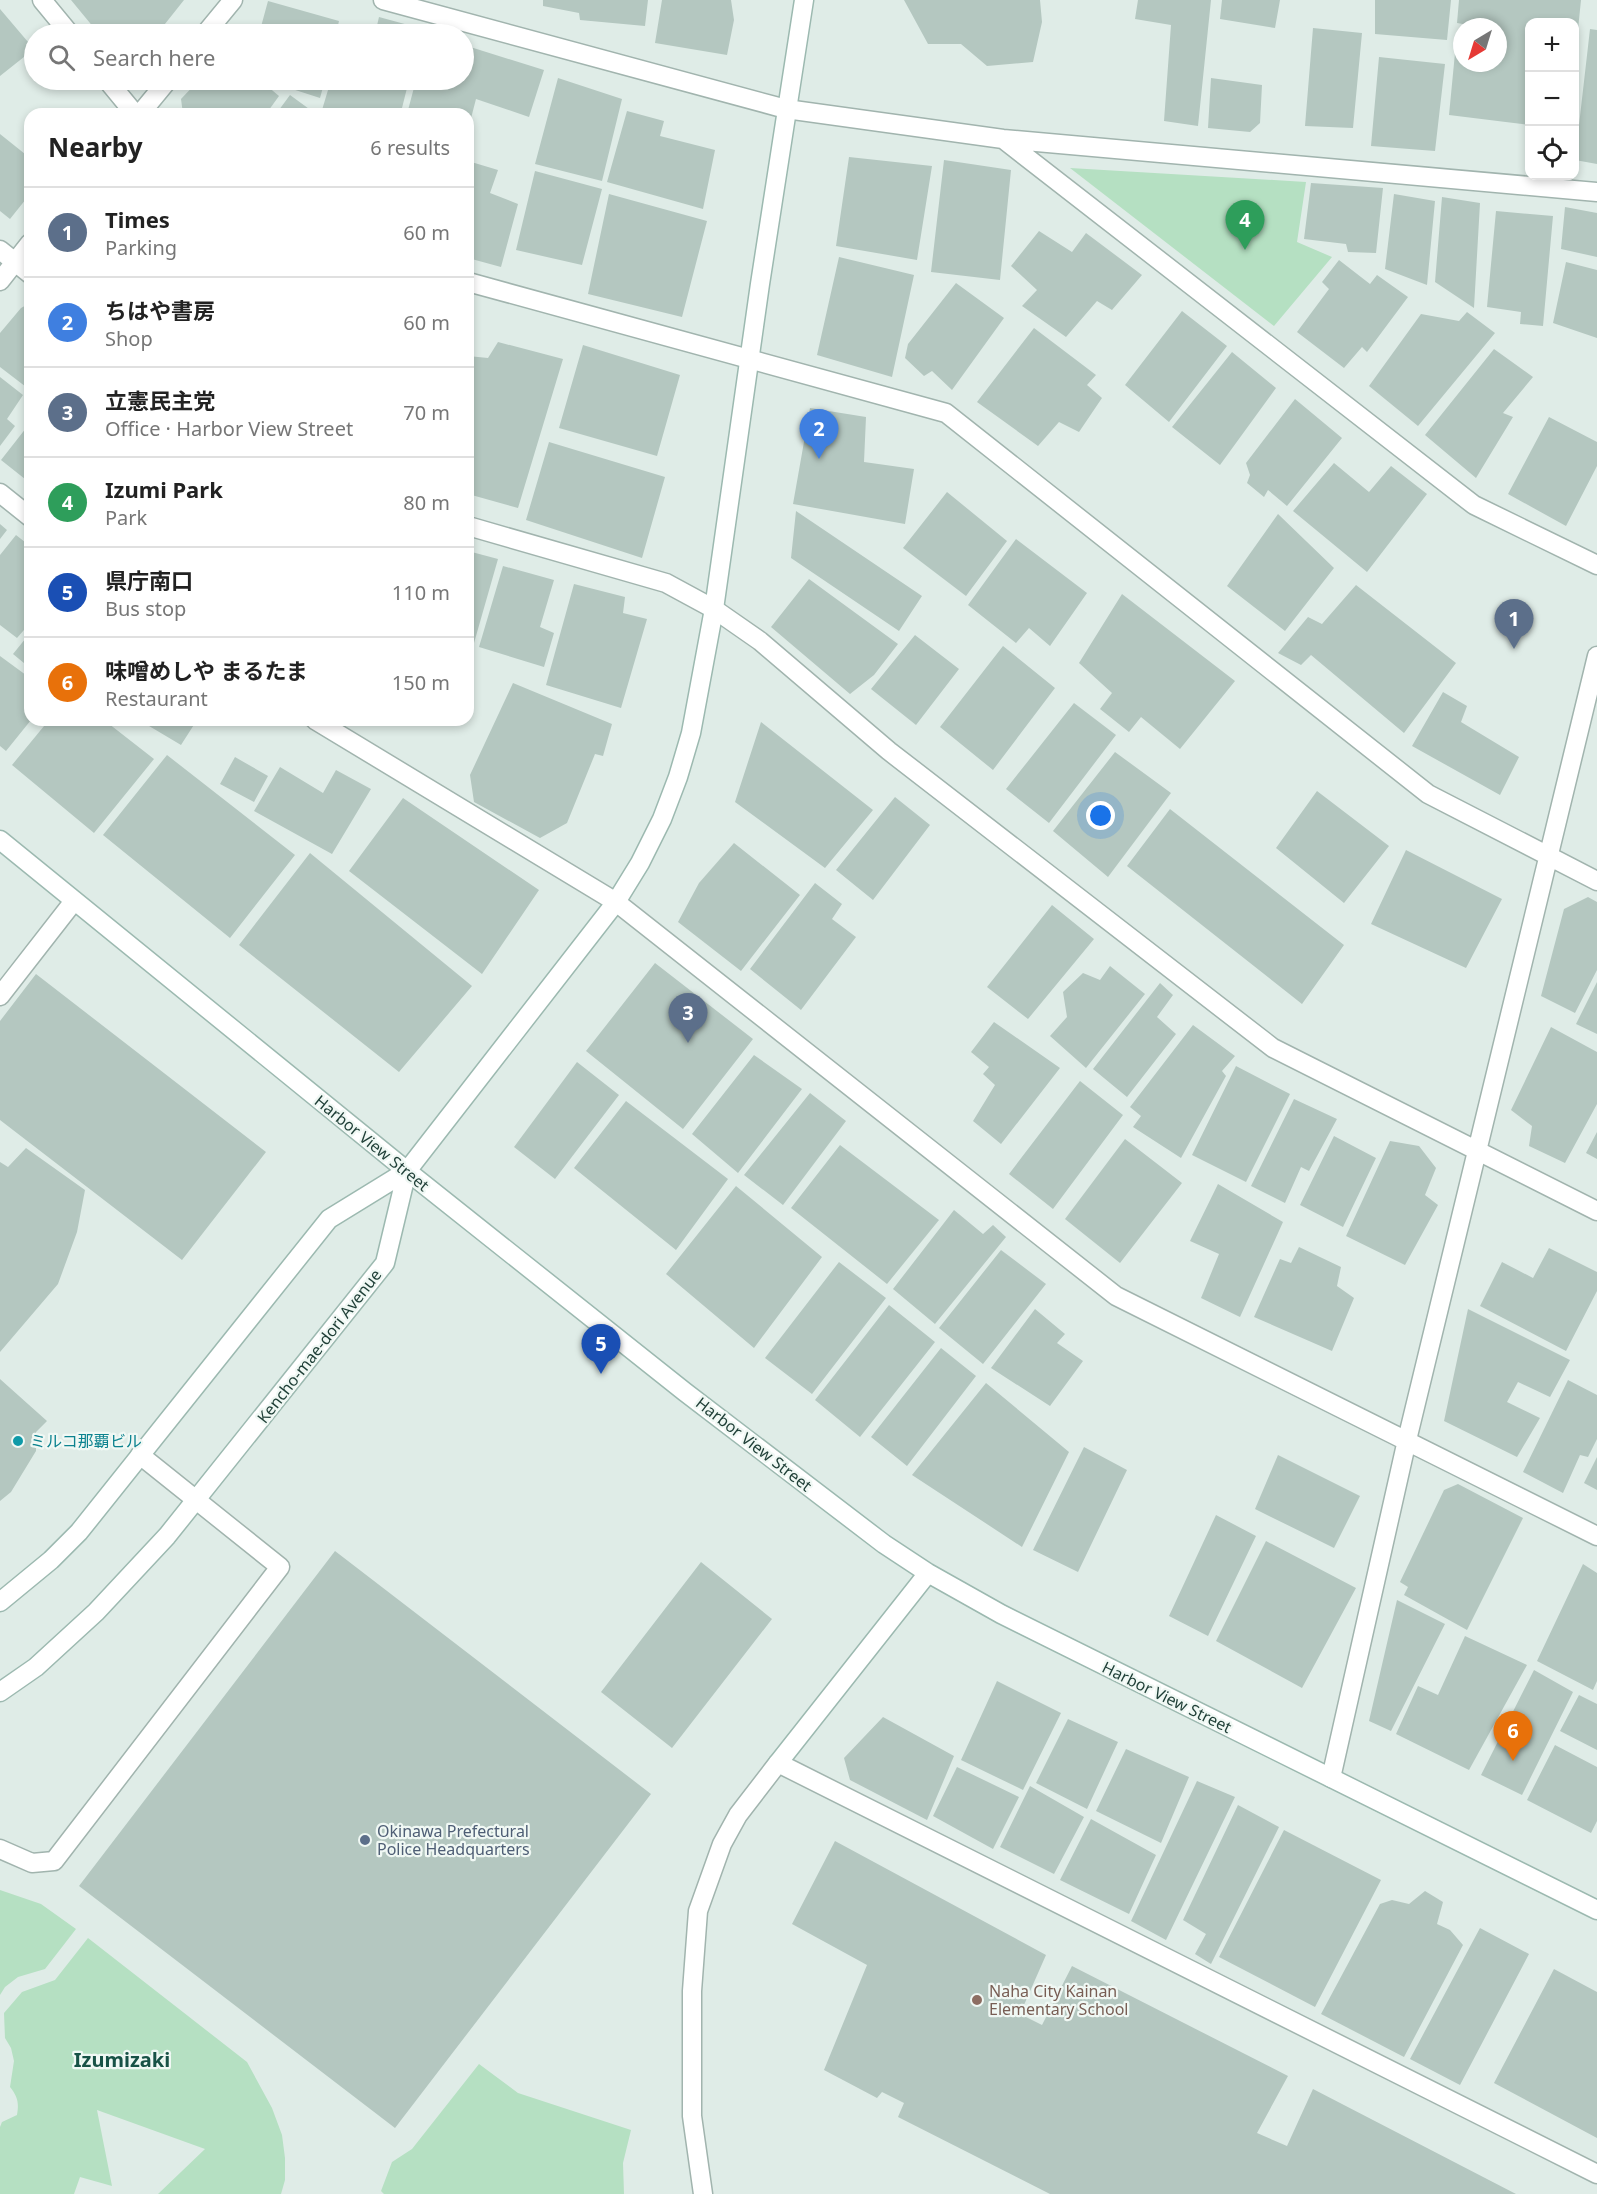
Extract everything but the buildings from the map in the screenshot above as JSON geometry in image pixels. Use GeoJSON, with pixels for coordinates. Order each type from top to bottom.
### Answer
{"type":"FeatureCollection","features":[{"type":"Feature","properties":{"kind":"street"},"geometry":{"type":"LineString","coordinates":[[42,0],[62,24]]}},
{"type":"Feature","properties":{"kind":"street"},"geometry":{"type":"LineString","coordinates":[[213,24],[233,0]]}},
{"type":"Feature","properties":{"kind":"street"},"geometry":{"type":"LineString","coordinates":[[383,0],[472,24]]}},
{"type":"Feature","properties":{"kind":"street"},"geometry":{"type":"LineString","coordinates":[[0,1602],[20,1588],[79,1532],[329,1219],[407,1171],[616,902],[640,863],[662,819],[691,733],[714,609],[749,359],[804,0]]}},
{"type":"Feature","properties":{"kind":"street"},"geometry":{"type":"LineString","coordinates":[[474,25],[786,109],[1003,139],[1597,192]]}},
{"type":"Feature","properties":{"kind":"street"},"geometry":{"type":"LineString","coordinates":[[115,90],[130,108]]}},
{"type":"Feature","properties":{"kind":"street"},"geometry":{"type":"LineString","coordinates":[[145,108],[160,90]]}},
{"type":"Feature","properties":{"kind":"street"},"geometry":{"type":"LineString","coordinates":[[1003,139],[1474,505],[1597,565]]}},
{"type":"Feature","properties":{"kind":"street"},"geometry":{"type":"LineString","coordinates":[[0,281],[7,256],[24,246]]}},
{"type":"Feature","properties":{"kind":"street"},"geometry":{"type":"LineString","coordinates":[[7,256],[24,269]]}},
{"type":"Feature","properties":{"kind":"street"},"geometry":{"type":"LineString","coordinates":[[474,284],[946,413],[1428,794],[1597,881]]}},
{"type":"Feature","properties":{"kind":"street"},"geometry":{"type":"LineString","coordinates":[[0,493],[24,512]]}},
{"type":"Feature","properties":{"kind":"street"},"geometry":{"type":"LineString","coordinates":[[474,528],[666,583],[714,609],[760,641],[889,751],[1273,1048],[1597,1211]]}},
{"type":"Feature","properties":{"kind":"street"},"geometry":{"type":"LineString","coordinates":[[1331,1778],[1407,1440],[1597,656]]}},
{"type":"Feature","properties":{"kind":"street"},"geometry":{"type":"LineString","coordinates":[[325,726],[616,902],[1116,1296],[1597,1536]]}},
{"type":"Feature","properties":{"kind":"street","name":"Harbor View Street"},"geometry":{"type":"LineString","coordinates":[[0,840],[407,1171],[694,1399],[884,1544],[928,1573],[1039,1633],[1597,1910]]}},
{"type":"Feature","properties":{"kind":"street"},"geometry":{"type":"LineString","coordinates":[[0,996],[74,901]]}},
{"type":"Feature","properties":{"kind":"street","name":"Kencho-mae-dori Avenue"},"geometry":{"type":"LineString","coordinates":[[0,1692],[36,1667],[96,1612],[132,1575],[197,1500],[385,1263],[407,1171]]}},
{"type":"Feature","properties":{"kind":"street"},"geometry":{"type":"LineString","coordinates":[[0,1849],[33,1863],[54,1862],[280,1567],[140,1455]]}},
{"type":"Feature","properties":{"kind":"street"},"geometry":{"type":"LineString","coordinates":[[703,2194],[692,2116],[692,1991],[698,1911],[727,1834],[738,1815],[928,1573]]}},
{"type":"Feature","properties":{"kind":"street"},"geometry":{"type":"LineString","coordinates":[[778,1763],[1597,2174]]}},
{"type":"Feature","properties":{"kind":"green space"},"geometry":{"type":"Polygon","coordinates":[[[1070,168],[1306,182],[1297,242],[1332,257],[1274,326],[1070,168]]]}},
{"type":"Feature","properties":{"kind":"green space"},"geometry":{"type":"Polygon","coordinates":[[[0,1890],[41,1904],[76,1929],[45,1969],[18,1977],[5,1987],[0,1995],[0,1890]]]}},
{"type":"Feature","properties":{"kind":"green space"},"geometry":{"type":"Polygon","coordinates":[[[88,1938],[247,2062],[272,2108],[282,2135],[285,2180],[281,2194],[158,2194],[205,2149],[97,2110],[112,2186],[80,2177],[74,2194],[0,2194],[0,2127],[2,2122],[17,2115],[18,2107],[16,2097],[10,2087],[14,2061],[11,2048],[5,2038],[4,2013],[22,1992],[55,1980],[88,1938]]]}},
{"type":"Feature","properties":{"kind":"green space"},"geometry":{"type":"Polygon","coordinates":[[[479,2064],[518,2093],[631,2130],[623,2163],[624,2194],[384,2194],[381,2191],[392,2162],[412,2149],[479,2064]]]}},
{"type":"Feature","properties":{"kind":"place","name":"Izumi Park"},"geometry":{"type":"Point","coordinates":[1245,250]}},
{"type":"Feature","properties":{"kind":"place","name":"ちはや書房"},"geometry":{"type":"Point","coordinates":[819,459]}},
{"type":"Feature","properties":{"kind":"place","name":"Times"},"geometry":{"type":"Point","coordinates":[1514,649]}},
{"type":"Feature","properties":{"kind":"place","name":"立憲民主党"},"geometry":{"type":"Point","coordinates":[688,1043]}},
{"type":"Feature","properties":{"kind":"place","name":"県庁南口"},"geometry":{"type":"Point","coordinates":[601,1374]}},
{"type":"Feature","properties":{"kind":"place","name":"ミルコ那覇ビル"},"geometry":{"type":"Point","coordinates":[18,1441]}},
{"type":"Feature","properties":{"kind":"place","name":"味噌めしや まるたま"},"geometry":{"type":"Point","coordinates":[1513,1761]}},
{"type":"Feature","properties":{"kind":"place","name":"Okinawa Prefectural Police Headquarters"},"geometry":{"type":"Point","coordinates":[365,1840]}},
{"type":"Feature","properties":{"kind":"place","name":"Naha City Kainan Elementary School"},"geometry":{"type":"Point","coordinates":[977,2000]}},
{"type":"Feature","properties":{"kind":"district","name":"Izumizaki"},"geometry":{"type":"Point","coordinates":[122,2060]}}]}
